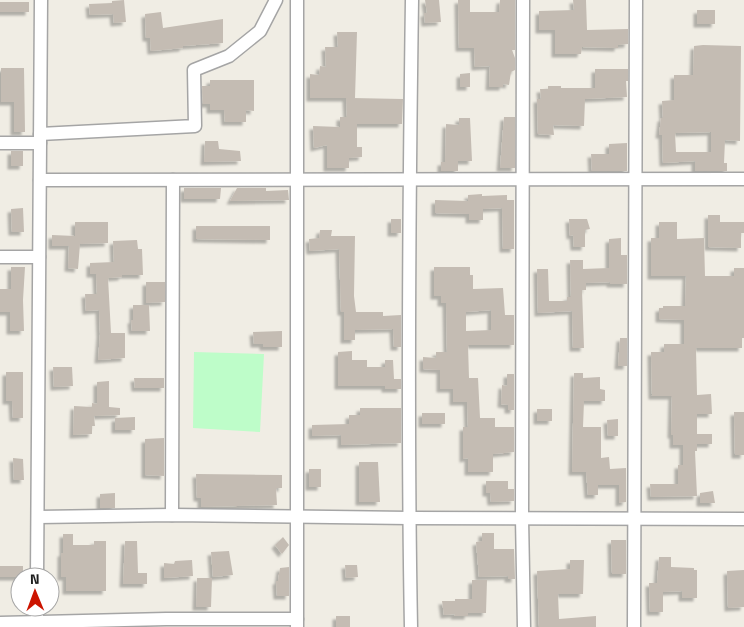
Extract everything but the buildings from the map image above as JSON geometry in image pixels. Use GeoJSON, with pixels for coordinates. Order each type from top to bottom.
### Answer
{"type":"FeatureCollection","features":[{"type":"Feature","properties":{"kind":"street"},"geometry":{"type":"LineString","coordinates":[[37,567],[41,0]]}},
{"type":"Feature","properties":{"kind":"street"},"geometry":{"type":"LineString","coordinates":[[0,143],[195,126],[194,70],[229,56],[260,31],[276,0]]}},
{"type":"Feature","properties":{"kind":"street"},"geometry":{"type":"LineString","coordinates":[[0,623],[297,623],[297,0]]}},
{"type":"Feature","properties":{"kind":"street"},"geometry":{"type":"LineString","coordinates":[[411,627],[409,518],[412,0]]}},
{"type":"Feature","properties":{"kind":"street"},"geometry":{"type":"LineString","coordinates":[[523,0],[522,518],[524,627]]}},
{"type":"Feature","properties":{"kind":"street"},"geometry":{"type":"LineString","coordinates":[[634,627],[636,0]]}},
{"type":"Feature","properties":{"kind":"street"},"geometry":{"type":"LineString","coordinates":[[40,180],[744,179]]}},
{"type":"Feature","properties":{"kind":"street"},"geometry":{"type":"LineString","coordinates":[[172,516],[173,180]]}},
{"type":"Feature","properties":{"kind":"street"},"geometry":{"type":"LineString","coordinates":[[0,256],[39,257]]}},
{"type":"Feature","properties":{"kind":"street"},"geometry":{"type":"LineString","coordinates":[[38,517],[744,518]]}},
{"type":"Feature","properties":{"kind":"green space"},"geometry":{"type":"Polygon","coordinates":[[[194,352],[264,354],[260,432],[193,428],[194,352]]]}}]}
